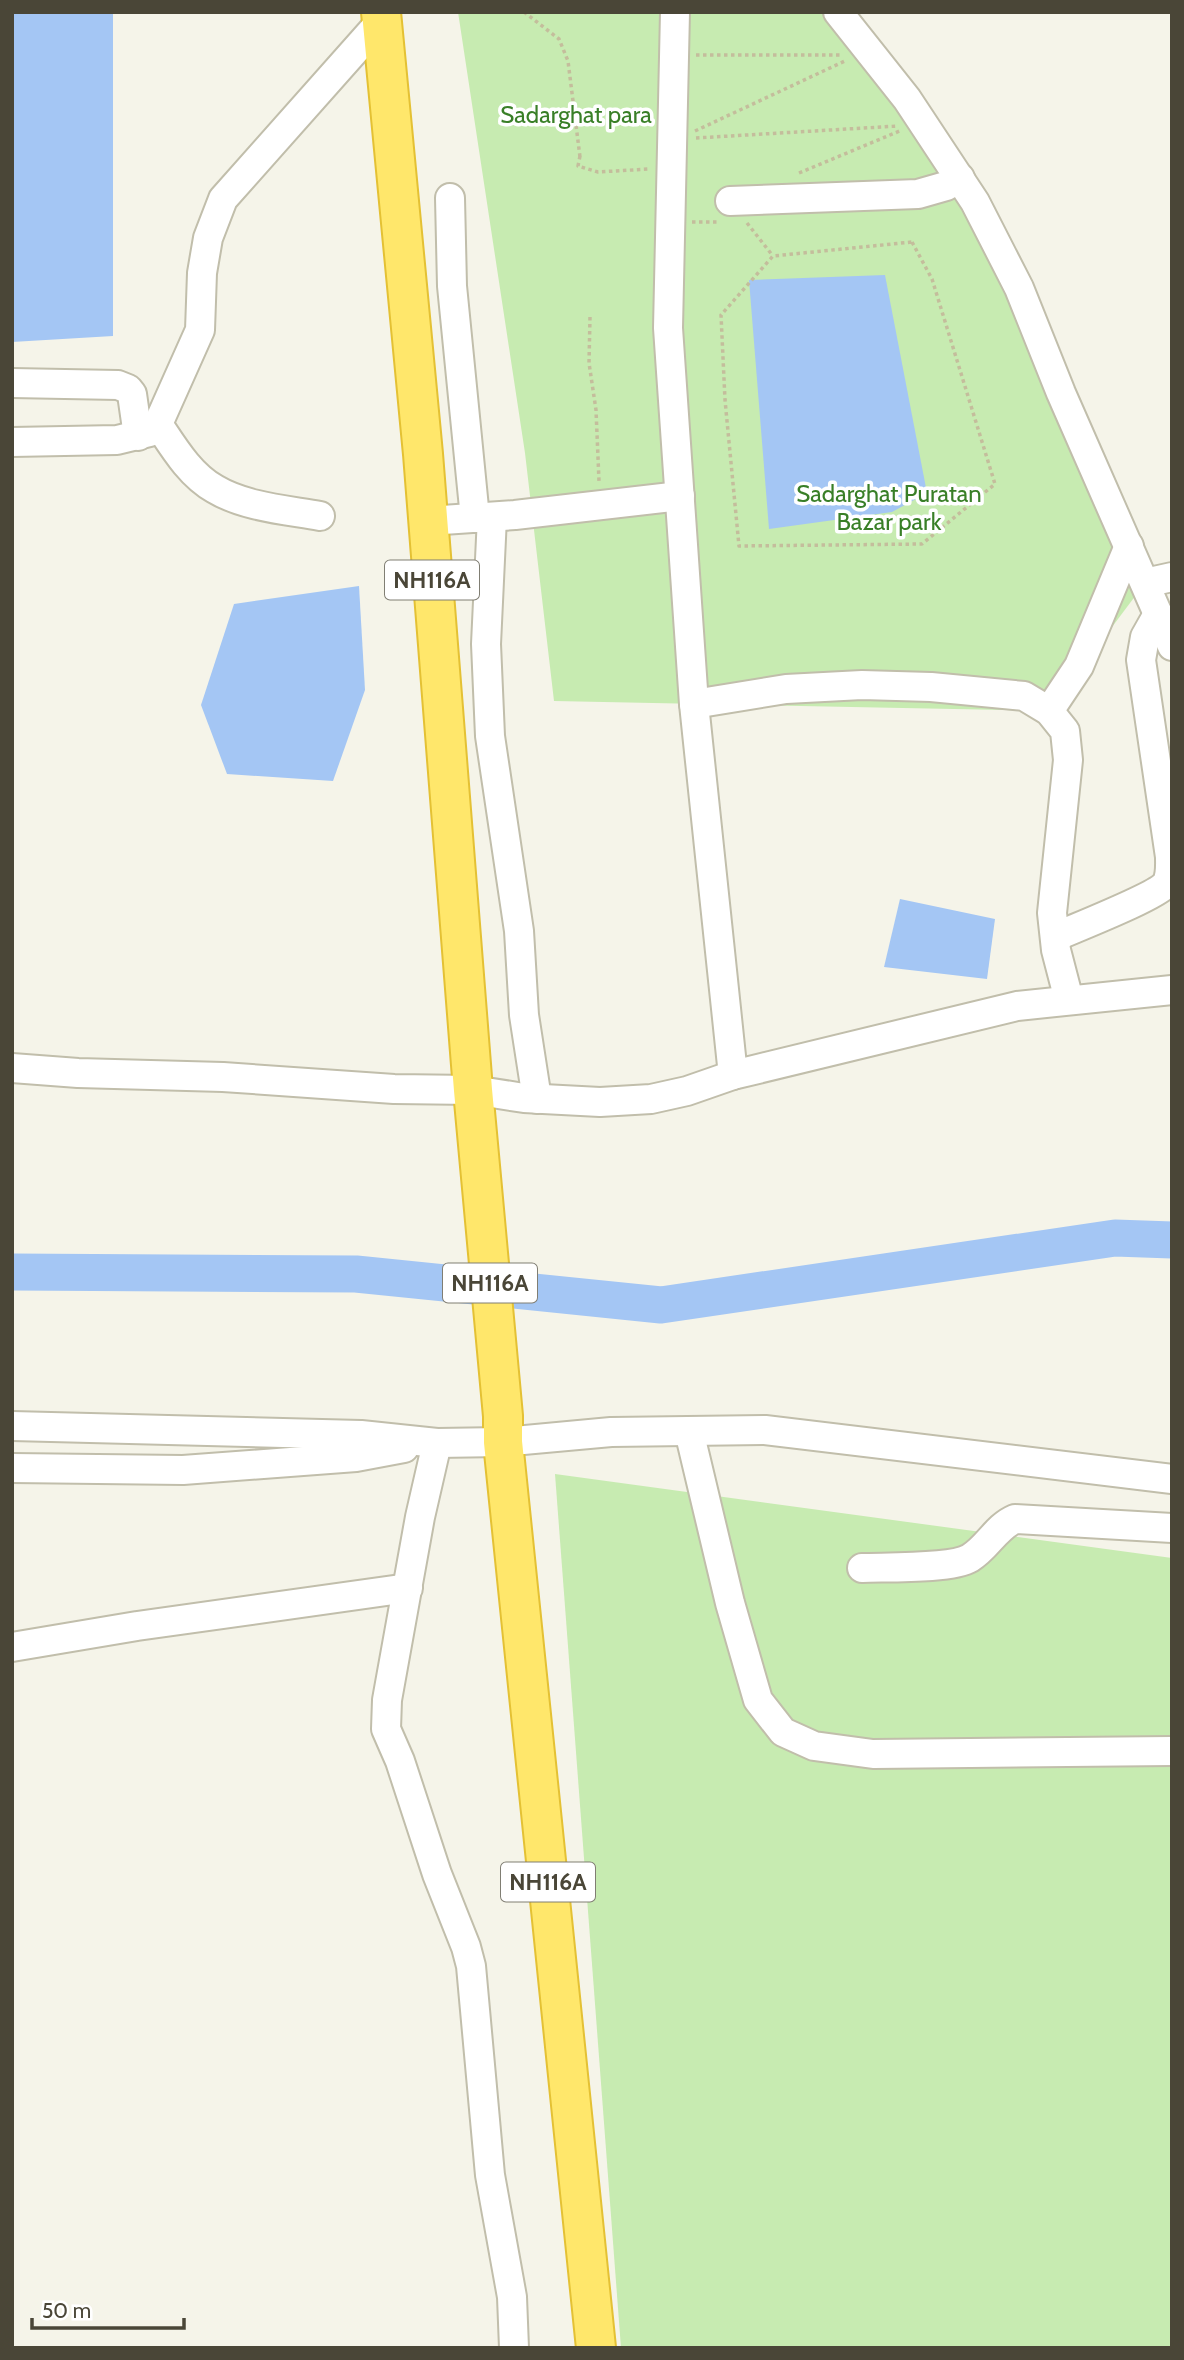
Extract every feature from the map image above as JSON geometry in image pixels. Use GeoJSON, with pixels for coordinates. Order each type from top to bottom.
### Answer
{"type":"FeatureCollection","features":[{"type":"Feature","properties":{"kind":"highway","name":"NH116A"},"geometry":{"type":"LineString","coordinates":[[382,16],[428,521],[472,1090],[503,1429],[596,2348]]}},
{"type":"Feature","properties":{"kind":"street"},"geometry":{"type":"LineString","coordinates":[[675,12],[668,328],[694,705],[733,1076]]}},
{"type":"Feature","properties":{"kind":"street"},"geometry":{"type":"LineString","coordinates":[[838,12],[907,99],[975,202],[1019,288],[1061,393],[1172,646]]}},
{"type":"Feature","properties":{"kind":"street"},"geometry":{"type":"LineString","coordinates":[[12,442],[117,440],[148,430],[200,330],[202,272],[208,238],[223,199],[382,16]]}},
{"type":"Feature","properties":{"kind":"street"},"geometry":{"type":"LineString","coordinates":[[730,201],[918,194],[946,186],[960,178]]}},
{"type":"Feature","properties":{"kind":"street"},"geometry":{"type":"LineString","coordinates":[[450,198],[452,286],[484,517],[490,736],[519,931],[524,1015],[537,1099]]}},
{"type":"Feature","properties":{"kind":"street"},"geometry":{"type":"LineString","coordinates":[[12,383],[118,385],[128,389],[148,430],[215,489],[266,506],[320,516]]}},
{"type":"Feature","properties":{"kind":"street"},"geometry":{"type":"LineString","coordinates":[[428,521],[680,496]]}},
{"type":"Feature","properties":{"kind":"street"},"geometry":{"type":"LineString","coordinates":[[1049,711],[1080,666],[1129,546]]}},
{"type":"Feature","properties":{"kind":"street"},"geometry":{"type":"LineString","coordinates":[[1145,583],[1172,577]]}},
{"type":"Feature","properties":{"kind":"street"},"geometry":{"type":"LineString","coordinates":[[1055,937],[1136,901],[1167,882],[1170,857],[1141,660],[1145,637],[1158,614]]}},
{"type":"Feature","properties":{"kind":"street"},"geometry":{"type":"LineString","coordinates":[[694,705],[786,690],[862,685],[931,687],[1024,696],[1049,711],[1065,731],[1068,760],[1052,913],[1069,1000]]}},
{"type":"Feature","properties":{"kind":"street"},"geometry":{"type":"LineString","coordinates":[[12,1068],[78,1073],[223,1077],[394,1089],[472,1090],[537,1099],[629,1102],[687,1091],[733,1076],[1017,1006],[1172,990]]}},
{"type":"Feature","properties":{"kind":"street"},"geometry":{"type":"LineString","coordinates":[[16,1429],[361,1435],[430,1443]]}},
{"type":"Feature","properties":{"kind":"street"},"geometry":{"type":"LineString","coordinates":[[12,1468],[183,1470],[356,1457],[503,1429],[611,1432],[765,1430],[1172,1479]]}},
{"type":"Feature","properties":{"kind":"street"},"geometry":{"type":"LineString","coordinates":[[689,1431],[730,1603],[758,1700],[783,1732],[814,1746],[873,1754],[1172,1751]]}},
{"type":"Feature","properties":{"kind":"street"},"geometry":{"type":"LineString","coordinates":[[430,1443],[420,1517],[387,1700],[386,1729],[400,1761],[471,1966],[490,2175],[512,2297],[514,2348]]}},
{"type":"Feature","properties":{"kind":"street"},"geometry":{"type":"LineString","coordinates":[[862,1568],[953,1564],[970,1558],[1004,1524],[1016,1519],[1172,1528]]}},
{"type":"Feature","properties":{"kind":"street"},"geometry":{"type":"LineString","coordinates":[[12,1647],[138,1626],[408,1588]]}},
{"type":"Feature","properties":{"kind":"path"},"geometry":{"type":"LineString","coordinates":[[524,12],[559,39],[568,61],[580,157],[578,166],[598,172],[655,169]]}},
{"type":"Feature","properties":{"kind":"path"},"geometry":{"type":"LineString","coordinates":[[674,55],[845,55]]}},
{"type":"Feature","properties":{"kind":"path"},"geometry":{"type":"LineString","coordinates":[[792,176],[903,127],[689,136],[858,55]]}},
{"type":"Feature","properties":{"kind":"path"},"geometry":{"type":"LineString","coordinates":[[670,222],[724,222],[730,201]]}},
{"type":"Feature","properties":{"kind":"path"},"geometry":{"type":"LineString","coordinates":[[730,201],[773,256]]}},
{"type":"Feature","properties":{"kind":"path"},"geometry":{"type":"LineString","coordinates":[[912,242],[932,279],[995,484],[922,544],[739,546],[725,400],[721,315],[773,256],[912,242]]}},
{"type":"Feature","properties":{"kind":"path"},"geometry":{"type":"LineString","coordinates":[[590,317],[589,363],[596,410],[600,489],[593,506]]}},
{"type":"Feature","properties":{"kind":"green space","name":"Sadarghat Puratan Bazar park"},"geometry":{"type":"Polygon","coordinates":[[[458,12],[823,12],[960,178],[1145,583],[1049,711],[554,701],[525,453],[458,12]]]}},
{"type":"Feature","properties":{"kind":"green space"},"geometry":{"type":"Polygon","coordinates":[[[555,1474],[1172,1558],[1172,2348],[621,2348],[555,1474]]]}},
{"type":"Feature","properties":{"kind":"water"},"geometry":{"type":"Polygon","coordinates":[[[12,12],[113,12],[113,336],[12,342],[12,12]]]}},
{"type":"Feature","properties":{"kind":"water"},"geometry":{"type":"Polygon","coordinates":[[[885,275],[927,493],[892,512],[769,529],[749,280],[885,275]]]}},
{"type":"Feature","properties":{"kind":"water"},"geometry":{"type":"Polygon","coordinates":[[[359,586],[365,690],[333,781],[227,774],[201,705],[234,604],[359,586]]]}},
{"type":"Feature","properties":{"kind":"water"},"geometry":{"type":"Polygon","coordinates":[[[900,899],[995,919],[987,979],[884,967],[900,899]]]}},
{"type":"Feature","properties":{"kind":"waterway"},"geometry":{"type":"LineString","coordinates":[[12,1272],[356,1274],[661,1305],[1115,1238],[1172,1240]]}},
{"type":"Feature","properties":{"kind":"park label","name":"Sadarghat para"},"geometry":{"type":"Point","coordinates":[576,114]}}]}
